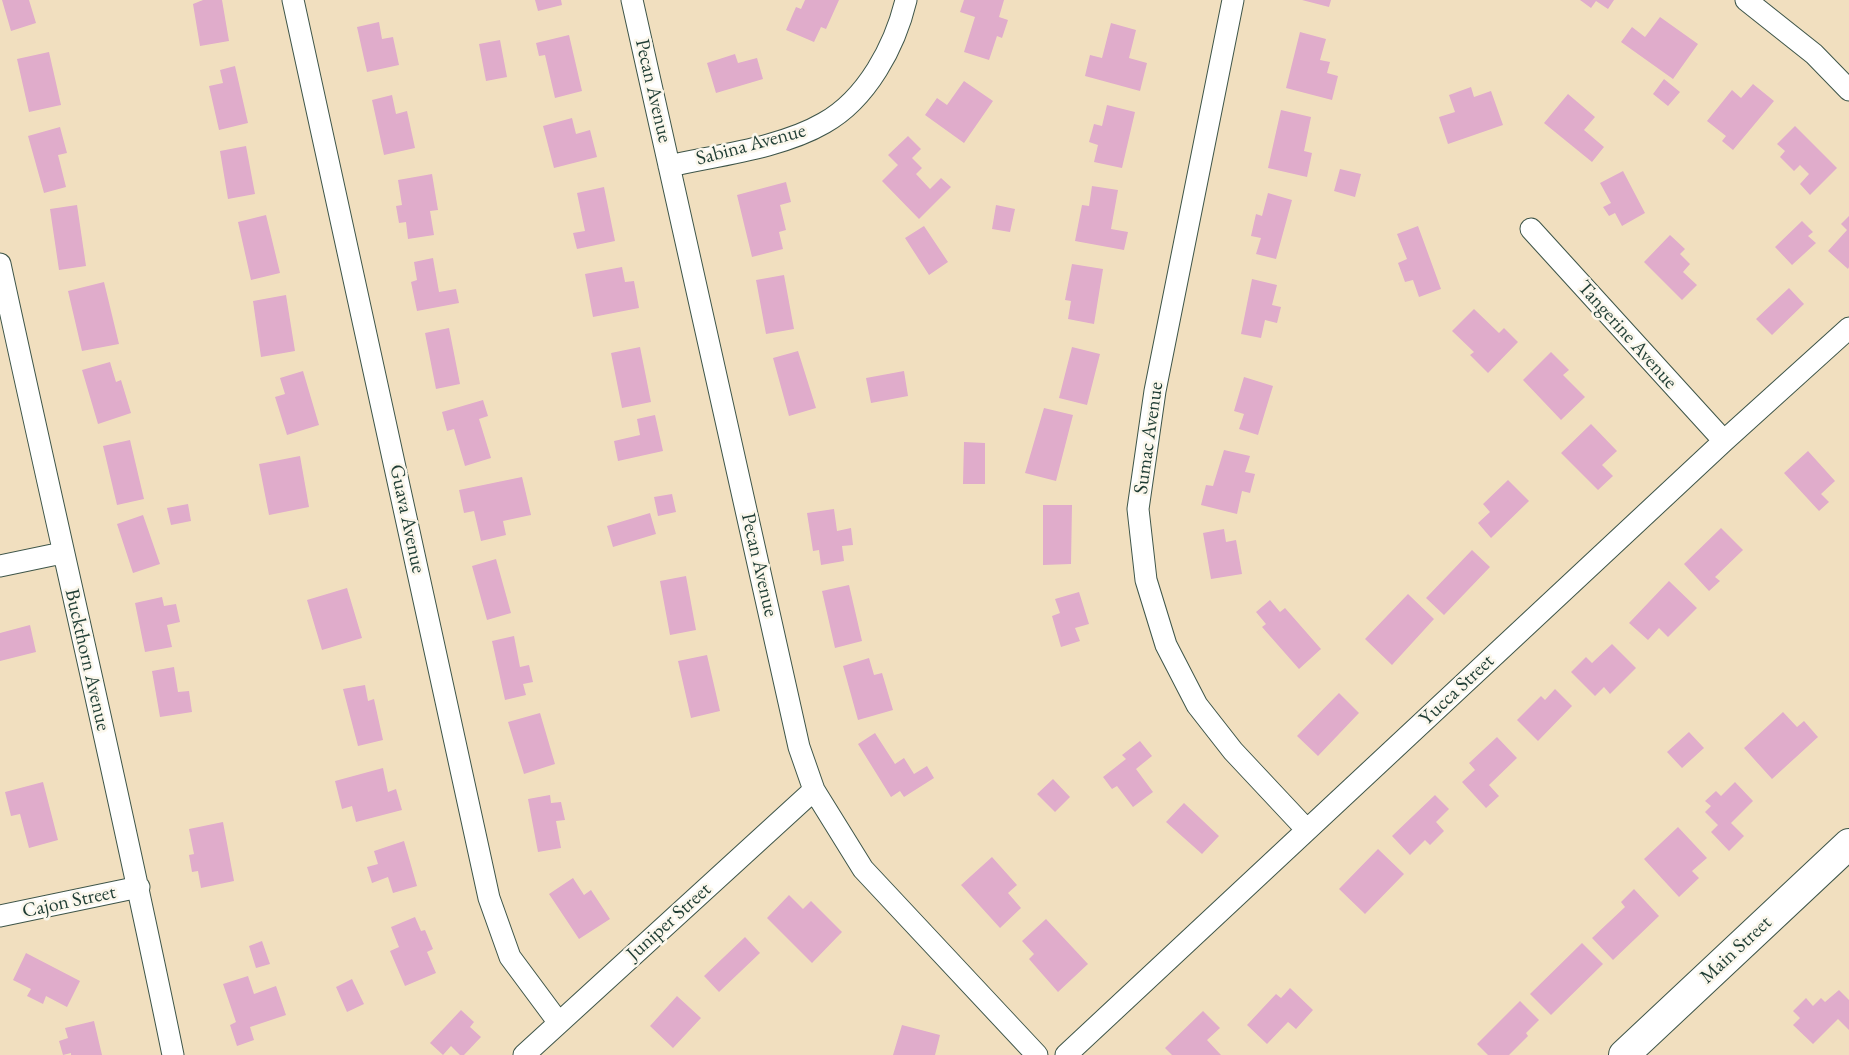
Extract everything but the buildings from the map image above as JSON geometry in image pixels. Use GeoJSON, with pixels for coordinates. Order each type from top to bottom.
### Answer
{"type":"FeatureCollection","features":[{"type":"Feature","properties":{"kind":"main road","name":"Main Street"},"geometry":{"type":"LineString","coordinates":[[1623,1055],[1849,844]]}},
{"type":"Feature","properties":{"kind":"street","name":"Guava Avenue"},"geometry":{"type":"LineString","coordinates":[[293,0],[489,898],[510,957],[559,1023]]}},
{"type":"Feature","properties":{"kind":"street","name":"Pecan Avenue"},"geometry":{"type":"LineString","coordinates":[[632,0],[799,747],[814,790],[863,869],[1037,1055]]}},
{"type":"Feature","properties":{"kind":"street","name":"Sabina Avenue"},"geometry":{"type":"LineString","coordinates":[[669,166],[791,138],[826,123],[864,89],[899,28],[906,0]]}},
{"type":"Feature","properties":{"kind":"street","name":"Sumac Avenue"},"geometry":{"type":"LineString","coordinates":[[1233,0],[1155,391],[1138,509],[1146,580],[1166,645],[1197,705],[1233,751],[1307,830]]}},
{"type":"Feature","properties":{"kind":"street"},"geometry":{"type":"LineString","coordinates":[[1746,0],[1814,54],[1849,90]]}},
{"type":"Feature","properties":{"kind":"street","name":"Tangerine Avenue"},"geometry":{"type":"LineString","coordinates":[[1531,230],[1724,441]]}},
{"type":"Feature","properties":{"kind":"street","name":"Buckthorn Avenue"},"geometry":{"type":"LineString","coordinates":[[0,264],[62,553],[139,887],[173,1055]]}},
{"type":"Feature","properties":{"kind":"street","name":"Yucca Street"},"geometry":{"type":"LineString","coordinates":[[1066,1055],[1724,441],[1849,328]]}},
{"type":"Feature","properties":{"kind":"street"},"geometry":{"type":"LineString","coordinates":[[0,566],[62,553]]}},
{"type":"Feature","properties":{"kind":"street","name":"Juniper Street"},"geometry":{"type":"LineString","coordinates":[[524,1055],[814,790]]}},
{"type":"Feature","properties":{"kind":"street","name":"Cajon Street"},"geometry":{"type":"LineString","coordinates":[[0,916],[139,887]]}}]}
